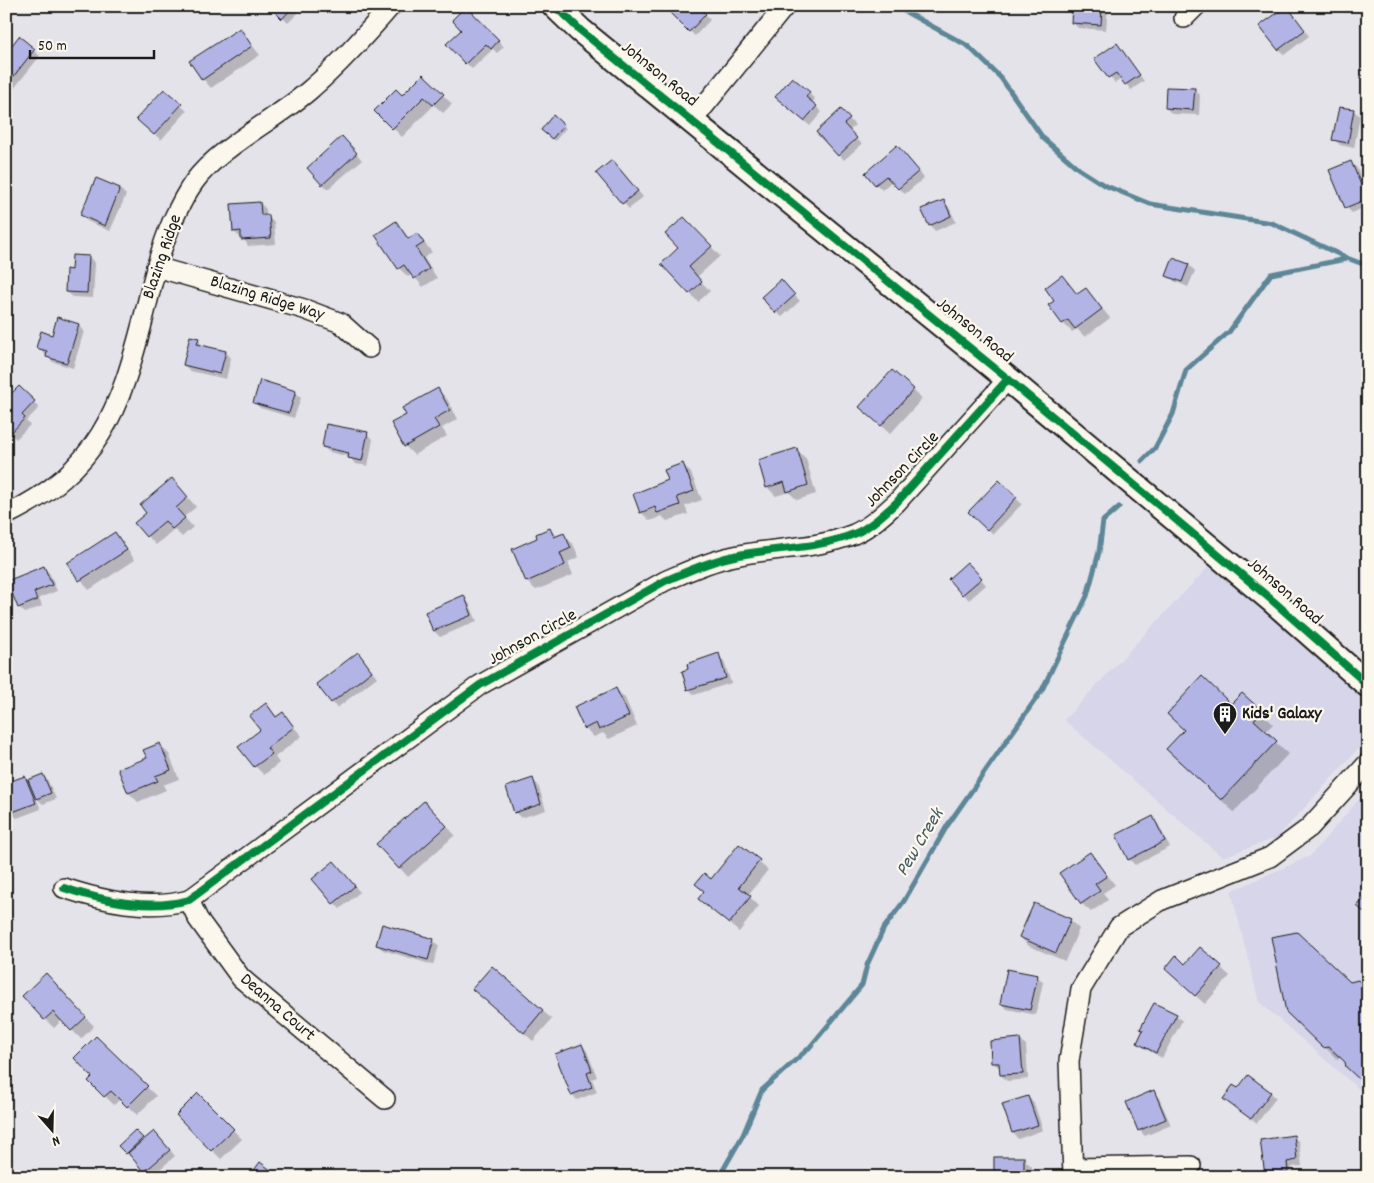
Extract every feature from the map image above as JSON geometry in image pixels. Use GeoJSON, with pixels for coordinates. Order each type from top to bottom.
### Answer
{"type":"FeatureCollection","features":[{"type":"Feature","properties":{"kind":"street","name":"Blazing Ridge"},"geometry":{"type":"LineString","coordinates":[[6,515],[30,504],[57,485],[80,464],[105,430],[139,334],[156,267],[172,222],[194,182],[218,159],[312,89],[391,6]]}},
{"type":"Feature","properties":{"kind":"street","name":"Johnson Road"},"geometry":{"type":"LineString","coordinates":[[555,6],[580,30],[741,159],[1008,379],[1273,601],[1368,685]]}},
{"type":"Feature","properties":{"kind":"street"},"geometry":{"type":"LineString","coordinates":[[692,121],[785,6]]}},
{"type":"Feature","properties":{"kind":"street","name":"Blazing Ridge Way"},"geometry":{"type":"LineString","coordinates":[[156,267],[304,309],[341,323],[369,348]]}},
{"type":"Feature","properties":{"kind":"street","name":"Johnson Circle"},"geometry":{"type":"LineString","coordinates":[[64,888],[104,901],[170,905],[189,900],[480,685],[665,581],[695,568],[730,557],[834,541],[856,533],[878,519],[897,502],[1008,379]]}},
{"type":"Feature","properties":{"kind":"street"},"geometry":{"type":"LineString","coordinates":[[1191,1166],[1073,1172],[1069,1061],[1081,989],[1119,927],[1162,900],[1270,857],[1309,828],[1368,763]]}},
{"type":"Feature","properties":{"kind":"street","name":"Deanna Court"},"geometry":{"type":"LineString","coordinates":[[189,900],[198,919],[241,978],[385,1099]]}},
{"type":"Feature","properties":{"kind":"shaded area"},"geometry":{"type":"Polygon","coordinates":[[[1213,562],[1368,700],[1368,738],[1277,838],[1222,857],[1064,720],[1213,562]]]}},
{"type":"Feature","properties":{"kind":"shaded area"},"geometry":{"type":"Polygon","coordinates":[[[1368,789],[1368,1097],[1259,1002],[1231,891],[1310,856],[1368,789]]]}},
{"type":"Feature","properties":{"kind":"building"},"geometry":{"type":"Polygon","coordinates":[[[269,6],[294,6],[282,19],[269,6]]]}},
{"type":"Feature","properties":{"kind":"building"},"geometry":{"type":"Polygon","coordinates":[[[466,6],[499,40],[491,49],[486,44],[465,64],[446,44],[461,30],[452,20],[466,6]]]}},
{"type":"Feature","properties":{"kind":"building"},"geometry":{"type":"Polygon","coordinates":[[[675,6],[698,6],[706,14],[689,32],[669,12],[675,6]]]}},
{"type":"Feature","properties":{"kind":"building"},"geometry":{"type":"Polygon","coordinates":[[[1072,6],[1102,6],[1101,25],[1071,23],[1072,6]]]}},
{"type":"Feature","properties":{"kind":"building"},"geometry":{"type":"Polygon","coordinates":[[[1287,6],[1305,30],[1278,50],[1259,26],[1287,6]]]}},
{"type":"Feature","properties":{"kind":"building"},"geometry":{"type":"Polygon","coordinates":[[[240,28],[252,46],[202,80],[189,61],[240,28]]]}},
{"type":"Feature","properties":{"kind":"building"},"geometry":{"type":"Polygon","coordinates":[[[19,36],[35,49],[6,86],[6,53],[19,36]]]}},
{"type":"Feature","properties":{"kind":"building"},"geometry":{"type":"Polygon","coordinates":[[[1117,43],[1140,75],[1125,85],[1116,73],[1108,78],[1094,59],[1117,43]]]}},
{"type":"Feature","properties":{"kind":"building"},"geometry":{"type":"Polygon","coordinates":[[[423,74],[444,94],[433,105],[424,97],[392,129],[374,111],[396,89],[402,95],[423,74]]]}},
{"type":"Feature","properties":{"kind":"building"},"geometry":{"type":"Polygon","coordinates":[[[792,77],[810,92],[806,97],[817,106],[804,121],[775,97],[792,77]]]}},
{"type":"Feature","properties":{"kind":"building"},"geometry":{"type":"Polygon","coordinates":[[[1166,87],[1195,88],[1193,110],[1165,108],[1166,87]]]}},
{"type":"Feature","properties":{"kind":"building"},"geometry":{"type":"Polygon","coordinates":[[[164,89],[182,104],[154,135],[136,119],[164,89]]]}},
{"type":"Feature","properties":{"kind":"building"},"geometry":{"type":"Polygon","coordinates":[[[1339,107],[1354,109],[1348,143],[1332,140],[1339,107]]]}},
{"type":"Feature","properties":{"kind":"building"},"geometry":{"type":"Polygon","coordinates":[[[841,109],[850,119],[844,124],[857,138],[838,156],[816,132],[841,109]]]}},
{"type":"Feature","properties":{"kind":"building"},"geometry":{"type":"Polygon","coordinates":[[[553,115],[564,125],[552,139],[541,130],[553,115]]]}},
{"type":"Feature","properties":{"kind":"building"},"geometry":{"type":"Polygon","coordinates":[[[342,136],[357,153],[322,185],[307,168],[342,136]]]}},
{"type":"Feature","properties":{"kind":"building"},"geometry":{"type":"Polygon","coordinates":[[[897,145],[919,171],[898,189],[886,176],[875,185],[865,173],[897,145]]]}},
{"type":"Feature","properties":{"kind":"building"},"geometry":{"type":"Polygon","coordinates":[[[612,160],[638,191],[622,204],[596,173],[612,160]]]}},
{"type":"Feature","properties":{"kind":"building"},"geometry":{"type":"Polygon","coordinates":[[[1351,161],[1367,199],[1345,208],[1329,170],[1351,161]]]}},
{"type":"Feature","properties":{"kind":"building"},"geometry":{"type":"Polygon","coordinates":[[[96,178],[120,188],[105,226],[80,215],[96,178]]]}},
{"type":"Feature","properties":{"kind":"building"},"geometry":{"type":"Polygon","coordinates":[[[944,200],[951,216],[929,226],[921,209],[944,200]]]}},
{"type":"Feature","properties":{"kind":"building"},"geometry":{"type":"Polygon","coordinates":[[[260,202],[261,215],[269,215],[271,238],[241,240],[241,231],[233,232],[231,204],[260,202]]]}},
{"type":"Feature","properties":{"kind":"building"},"geometry":{"type":"Polygon","coordinates":[[[684,217],[712,246],[689,267],[702,282],[689,294],[661,264],[678,248],[665,234],[684,217]]]}},
{"type":"Feature","properties":{"kind":"building"},"geometry":{"type":"Polygon","coordinates":[[[396,221],[408,239],[417,233],[424,243],[416,248],[429,269],[414,279],[404,265],[398,269],[375,235],[396,221]]]}},
{"type":"Feature","properties":{"kind":"building"},"geometry":{"type":"Polygon","coordinates":[[[72,255],[89,256],[87,293],[65,292],[66,269],[71,270],[72,255]]]}},
{"type":"Feature","properties":{"kind":"building"},"geometry":{"type":"Polygon","coordinates":[[[1173,258],[1189,264],[1182,282],[1166,276],[1173,258]]]}},
{"type":"Feature","properties":{"kind":"building"},"geometry":{"type":"Polygon","coordinates":[[[1062,275],[1077,294],[1086,288],[1102,309],[1075,329],[1068,320],[1062,324],[1048,305],[1054,301],[1045,288],[1062,275]]]}},
{"type":"Feature","properties":{"kind":"building"},"geometry":{"type":"Polygon","coordinates":[[[781,279],[795,295],[775,313],[761,297],[781,279]]]}},
{"type":"Feature","properties":{"kind":"building"},"geometry":{"type":"Polygon","coordinates":[[[57,317],[79,324],[67,363],[46,357],[47,351],[36,348],[41,331],[52,335],[57,317]]]}},
{"type":"Feature","properties":{"kind":"building"},"geometry":{"type":"Polygon","coordinates":[[[190,336],[199,338],[197,344],[226,351],[220,374],[183,365],[190,336]]]}},
{"type":"Feature","properties":{"kind":"building"},"geometry":{"type":"Polygon","coordinates":[[[892,370],[914,389],[881,426],[859,407],[892,370]]]}},
{"type":"Feature","properties":{"kind":"building"},"geometry":{"type":"Polygon","coordinates":[[[260,380],[296,391],[289,413],[253,403],[260,380]]]}},
{"type":"Feature","properties":{"kind":"building"},"geometry":{"type":"Polygon","coordinates":[[[19,386],[35,401],[22,415],[25,418],[10,434],[6,431],[6,399],[19,386]]]}},
{"type":"Feature","properties":{"kind":"building"},"geometry":{"type":"Polygon","coordinates":[[[438,388],[450,410],[434,419],[439,427],[404,447],[391,423],[406,415],[402,408],[438,388]]]}},
{"type":"Feature","properties":{"kind":"building"},"geometry":{"type":"Polygon","coordinates":[[[326,424],[368,432],[362,461],[348,458],[349,453],[322,447],[326,424]]]}},
{"type":"Feature","properties":{"kind":"building"},"geometry":{"type":"Polygon","coordinates":[[[797,448],[808,485],[787,492],[784,482],[766,488],[758,460],[797,448]]]}},
{"type":"Feature","properties":{"kind":"building"},"geometry":{"type":"Polygon","coordinates":[[[683,463],[694,491],[677,497],[680,505],[657,513],[655,507],[640,513],[633,494],[668,480],[664,470],[683,463]]]}},
{"type":"Feature","properties":{"kind":"building"},"geometry":{"type":"Polygon","coordinates":[[[172,478],[188,497],[176,508],[185,518],[172,529],[165,521],[146,537],[134,523],[146,513],[140,505],[172,478]]]}},
{"type":"Feature","properties":{"kind":"building"},"geometry":{"type":"Polygon","coordinates":[[[999,480],[1017,497],[987,530],[968,512],[999,480]]]}},
{"type":"Feature","properties":{"kind":"building"},"geometry":{"type":"Polygon","coordinates":[[[550,528],[554,537],[564,533],[571,548],[560,553],[565,565],[526,582],[512,549],[537,538],[536,534],[550,528]]]}},
{"type":"Feature","properties":{"kind":"building"},"geometry":{"type":"Polygon","coordinates":[[[115,532],[127,550],[79,581],[67,563],[115,532]]]}},
{"type":"Feature","properties":{"kind":"building"},"geometry":{"type":"Polygon","coordinates":[[[967,562],[982,578],[962,595],[948,579],[967,562]]]}},
{"type":"Feature","properties":{"kind":"building"},"geometry":{"type":"Polygon","coordinates":[[[44,566],[52,585],[34,592],[37,600],[18,608],[7,581],[44,566]]]}},
{"type":"Feature","properties":{"kind":"building"},"geometry":{"type":"Polygon","coordinates":[[[464,595],[472,615],[433,631],[425,612],[464,595]]]}},
{"type":"Feature","properties":{"kind":"building"},"geometry":{"type":"Polygon","coordinates":[[[358,652],[372,671],[331,703],[316,684],[358,652]]]}},
{"type":"Feature","properties":{"kind":"building"},"geometry":{"type":"Polygon","coordinates":[[[719,653],[726,678],[687,690],[682,671],[688,669],[687,664],[719,653]]]}},
{"type":"Feature","properties":{"kind":"building","name":"Kids' Galaxy"},"geometry":{"type":"Polygon","coordinates":[[[1202,676],[1231,704],[1242,693],[1262,711],[1254,720],[1277,741],[1221,800],[1166,749],[1184,730],[1167,714],[1202,676]]]}},
{"type":"Feature","properties":{"kind":"building"},"geometry":{"type":"Polygon","coordinates":[[[616,688],[629,716],[599,730],[596,723],[584,729],[574,707],[616,688]]]}},
{"type":"Feature","properties":{"kind":"building"},"geometry":{"type":"Polygon","coordinates":[[[266,703],[276,717],[283,712],[294,727],[267,748],[272,754],[254,767],[238,747],[260,730],[249,716],[266,703]]]}},
{"type":"Feature","properties":{"kind":"building"},"geometry":{"type":"Polygon","coordinates":[[[160,743],[171,770],[155,776],[158,781],[128,793],[118,769],[147,758],[143,750],[160,743]]]}},
{"type":"Feature","properties":{"kind":"building"},"geometry":{"type":"Polygon","coordinates":[[[43,774],[51,793],[36,799],[28,780],[43,774]]]}},
{"type":"Feature","properties":{"kind":"building"},"geometry":{"type":"Polygon","coordinates":[[[25,776],[36,803],[10,813],[6,804],[6,791],[11,789],[8,782],[25,776]]]}},
{"type":"Feature","properties":{"kind":"building"},"geometry":{"type":"Polygon","coordinates":[[[533,778],[541,804],[514,813],[506,787],[533,778]]]}},
{"type":"Feature","properties":{"kind":"building"},"geometry":{"type":"Polygon","coordinates":[[[424,801],[447,826],[399,869],[376,844],[424,801]]]}},
{"type":"Feature","properties":{"kind":"building"},"geometry":{"type":"Polygon","coordinates":[[[1153,816],[1165,841],[1128,860],[1116,835],[1153,816]]]}},
{"type":"Feature","properties":{"kind":"building"},"geometry":{"type":"Polygon","coordinates":[[[739,844],[760,860],[739,887],[751,896],[729,924],[698,899],[704,891],[695,884],[704,873],[711,879],[739,844]]]}},
{"type":"Feature","properties":{"kind":"building"},"geometry":{"type":"Polygon","coordinates":[[[1090,852],[1107,876],[1095,884],[1100,891],[1081,904],[1059,873],[1090,852]]]}},
{"type":"Feature","properties":{"kind":"building"},"geometry":{"type":"Polygon","coordinates":[[[334,861],[355,886],[333,904],[312,879],[334,861]]]}},
{"type":"Feature","properties":{"kind":"building"},"geometry":{"type":"Polygon","coordinates":[[[1368,895],[1368,916],[1357,906],[1368,895]]]}},
{"type":"Feature","properties":{"kind":"building"},"geometry":{"type":"Polygon","coordinates":[[[1034,903],[1071,919],[1056,953],[1019,937],[1034,903]]]}},
{"type":"Feature","properties":{"kind":"building"},"geometry":{"type":"Polygon","coordinates":[[[382,924],[434,939],[428,960],[376,945],[382,924]]]}},
{"type":"Feature","properties":{"kind":"building"},"geometry":{"type":"Polygon","coordinates":[[[1297,932],[1350,982],[1358,980],[1368,990],[1368,1086],[1346,1067],[1345,1062],[1329,1047],[1323,1048],[1286,1012],[1271,937],[1297,932]]]}},
{"type":"Feature","properties":{"kind":"building"},"geometry":{"type":"Polygon","coordinates":[[[1200,947],[1222,966],[1195,996],[1165,969],[1176,955],[1185,964],[1200,947]]]}},
{"type":"Feature","properties":{"kind":"building"},"geometry":{"type":"Polygon","coordinates":[[[492,966],[543,1010],[524,1033],[472,989],[492,966]]]}},
{"type":"Feature","properties":{"kind":"building"},"geometry":{"type":"Polygon","coordinates":[[[1007,969],[1038,975],[1030,1010],[1000,1004],[1007,969]]]}},
{"type":"Feature","properties":{"kind":"building"},"geometry":{"type":"Polygon","coordinates":[[[46,973],[86,1017],[71,1031],[53,1012],[44,1020],[22,996],[46,973]]]}},
{"type":"Feature","properties":{"kind":"building"},"geometry":{"type":"Polygon","coordinates":[[[1154,1003],[1177,1014],[1156,1053],[1137,1043],[1143,1030],[1140,1029],[1154,1003]]]}},
{"type":"Feature","properties":{"kind":"building"},"geometry":{"type":"Polygon","coordinates":[[[96,1036],[148,1086],[127,1107],[111,1091],[104,1097],[88,1081],[92,1077],[74,1058],[96,1036]]]}},
{"type":"Feature","properties":{"kind":"building"},"geometry":{"type":"Polygon","coordinates":[[[1020,1038],[1023,1074],[1000,1075],[999,1063],[991,1063],[990,1041],[1020,1038]]]}},
{"type":"Feature","properties":{"kind":"building"},"geometry":{"type":"Polygon","coordinates":[[[582,1044],[592,1071],[587,1073],[592,1087],[571,1095],[555,1054],[582,1044]]]}},
{"type":"Feature","properties":{"kind":"building"},"geometry":{"type":"Polygon","coordinates":[[[1248,1075],[1271,1092],[1251,1119],[1223,1099],[1233,1085],[1238,1088],[1248,1075]]]}},
{"type":"Feature","properties":{"kind":"building"},"geometry":{"type":"Polygon","coordinates":[[[1154,1090],[1166,1119],[1138,1131],[1126,1102],[1154,1090]]]}},
{"type":"Feature","properties":{"kind":"building"},"geometry":{"type":"Polygon","coordinates":[[[198,1093],[234,1129],[211,1151],[176,1115],[198,1093]]]}},
{"type":"Feature","properties":{"kind":"building"},"geometry":{"type":"Polygon","coordinates":[[[1028,1096],[1038,1125],[1012,1133],[1002,1104],[1028,1096]]]}},
{"type":"Feature","properties":{"kind":"building"},"geometry":{"type":"Polygon","coordinates":[[[135,1130],[143,1138],[126,1154],[118,1146],[135,1130]]]}},
{"type":"Feature","properties":{"kind":"building"},"geometry":{"type":"Polygon","coordinates":[[[154,1131],[170,1150],[144,1172],[128,1153],[154,1131]]]}},
{"type":"Feature","properties":{"kind":"building"},"geometry":{"type":"Polygon","coordinates":[[[1294,1135],[1297,1160],[1287,1162],[1288,1172],[1265,1175],[1260,1140],[1294,1135]]]}},
{"type":"Feature","properties":{"kind":"building"},"geometry":{"type":"Polygon","coordinates":[[[994,1157],[1024,1157],[1024,1177],[994,1177],[994,1157]]]}},
{"type":"Feature","properties":{"kind":"building"},"geometry":{"type":"Polygon","coordinates":[[[260,1162],[280,1177],[249,1177],[260,1162]]]}},
{"type":"Feature","properties":{"kind":"waterway"},"geometry":{"type":"LineString","coordinates":[[895,6],[968,46],[1001,78],[1043,138],[1079,169],[1104,185],[1150,204],[1272,223],[1368,266]]}},
{"type":"Feature","properties":{"kind":"waterway","name":"Pew Creek"},"geometry":{"type":"LineString","coordinates":[[1142,461],[1155,448],[1173,414],[1186,370],[1229,332],[1271,274],[1346,259]]}},
{"type":"Feature","properties":{"kind":"waterway","name":"Pew Creek"},"geometry":{"type":"LineString","coordinates":[[719,1177],[743,1135],[762,1090],[809,1048],[862,985],[867,965],[884,928],[904,901],[947,826],[1042,690],[1087,596],[1099,552],[1103,521],[1119,507]]}},
{"type":"Feature","properties":{"kind":"cycle path"},"geometry":{"type":"LineString","coordinates":[[555,6],[580,30],[1008,379],[1273,601],[1368,685]]}},
{"type":"Feature","properties":{"kind":"cycle path"},"geometry":{"type":"LineString","coordinates":[[64,888],[94,897],[126,903],[158,905],[189,900],[480,685],[665,581],[721,559],[824,543],[854,534],[866,528],[897,502],[1008,379]]}},
{"type":"Feature","properties":{"kind":"place","name":"Kids' Galaxy"},"geometry":{"type":"Point","coordinates":[1225,735]}}]}
